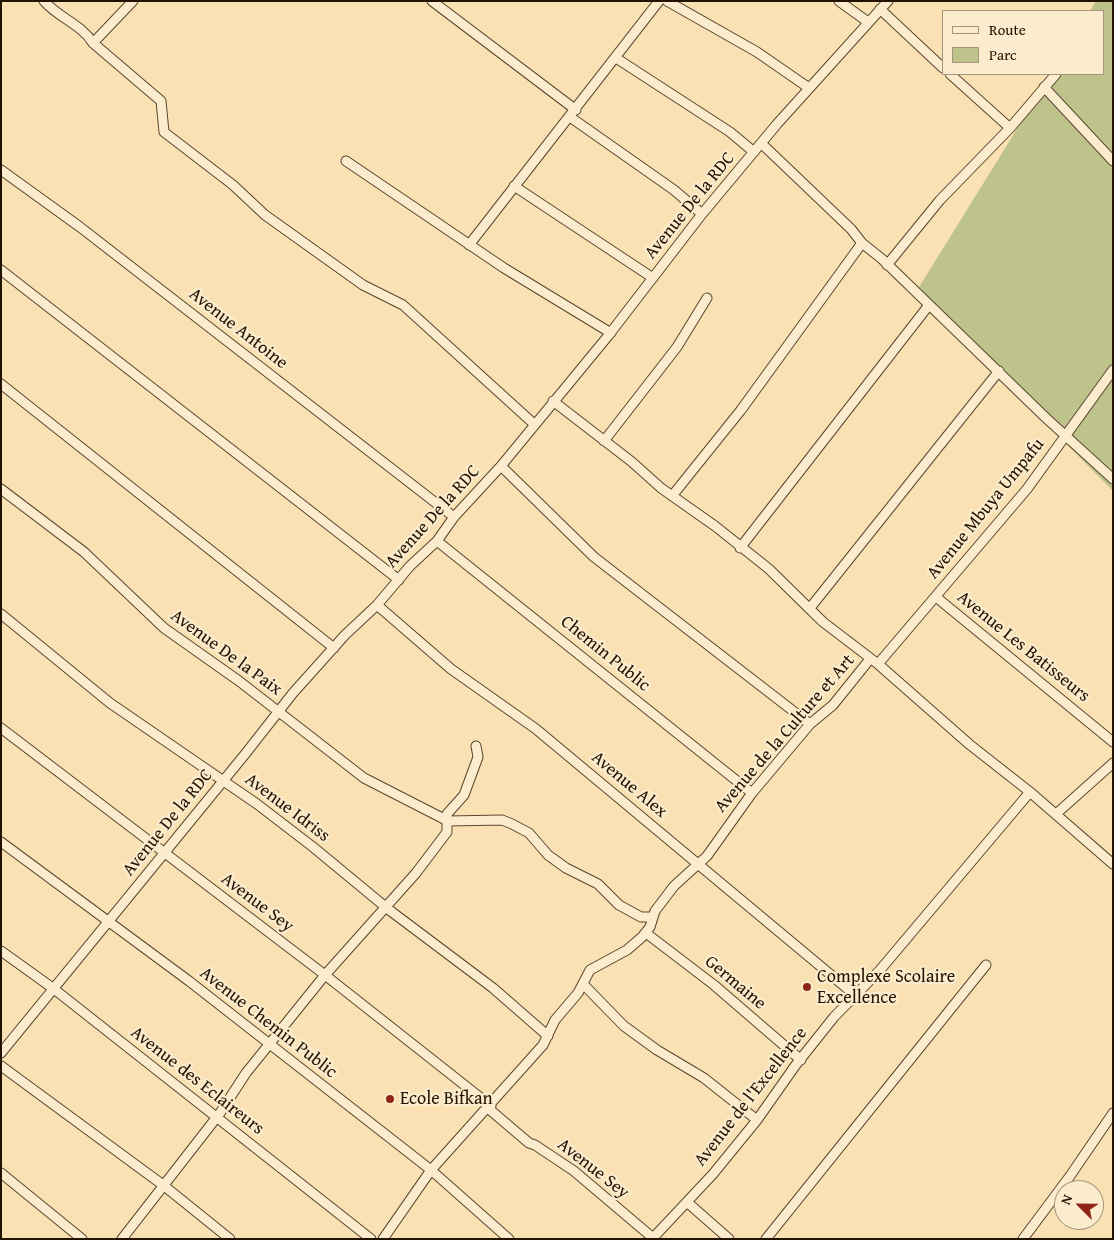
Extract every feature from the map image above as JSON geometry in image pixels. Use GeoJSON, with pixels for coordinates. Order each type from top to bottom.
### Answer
{"type":"FeatureCollection","features":[{"type":"Feature","properties":{"kind":"street"},"geometry":{"type":"LineString","coordinates":[[44,1],[55,13],[70,20],[80,30],[88,34],[93,43],[161,101],[164,132],[233,185],[264,215],[363,285],[404,306],[534,424]]}},
{"type":"Feature","properties":{"kind":"street"},"geometry":{"type":"LineString","coordinates":[[93,43],[133,1]]}},
{"type":"Feature","properties":{"kind":"street"},"geometry":{"type":"LineString","coordinates":[[432,1],[674,190],[702,214]]}},
{"type":"Feature","properties":{"kind":"street"},"geometry":{"type":"LineString","coordinates":[[469,245],[659,1]]}},
{"type":"Feature","properties":{"kind":"street"},"geometry":{"type":"LineString","coordinates":[[667,1],[756,52],[809,88]]}},
{"type":"Feature","properties":{"kind":"street"},"geometry":{"type":"LineString","coordinates":[[839,1],[868,22]]}},
{"type":"Feature","properties":{"kind":"street","name":"Avenue De la RDC"},"geometry":{"type":"LineString","coordinates":[[1,1053],[223,782],[278,711],[345,635],[377,605],[437,541],[454,517],[500,466],[611,333],[702,214],[809,88],[888,1]]}},
{"type":"Feature","properties":{"kind":"street"},"geometry":{"type":"LineString","coordinates":[[880,9],[942,67]]}},
{"type":"Feature","properties":{"kind":"street"},"geometry":{"type":"LineString","coordinates":[[616,58],[730,132],[754,152]]}},
{"type":"Feature","properties":{"kind":"street"},"geometry":{"type":"LineString","coordinates":[[951,75],[1010,128]]}},
{"type":"Feature","properties":{"kind":"street"},"geometry":{"type":"LineString","coordinates":[[887,265],[940,200],[1010,128],[1055,75]]}},
{"type":"Feature","properties":{"kind":"street"},"geometry":{"type":"LineString","coordinates":[[1044,87],[1113,161]]}},
{"type":"Feature","properties":{"kind":"street"},"geometry":{"type":"LineString","coordinates":[[762,144],[850,229],[862,243],[1113,479]]}},
{"type":"Feature","properties":{"kind":"street"},"geometry":{"type":"LineString","coordinates":[[346,161],[469,245],[611,333]]}},
{"type":"Feature","properties":{"kind":"street","name":"Avenue Antoine"},"geometry":{"type":"LineString","coordinates":[[1,170],[80,227],[454,517]]}},
{"type":"Feature","properties":{"kind":"street"},"geometry":{"type":"LineString","coordinates":[[514,186],[653,278]]}},
{"type":"Feature","properties":{"kind":"street"},"geometry":{"type":"LineString","coordinates":[[672,496],[741,410],[862,243]]}},
{"type":"Feature","properties":{"kind":"street"},"geometry":{"type":"LineString","coordinates":[[1,270],[399,580]]}},
{"type":"Feature","properties":{"kind":"street"},"geometry":{"type":"LineString","coordinates":[[604,441],[677,347],[707,298]]}},
{"type":"Feature","properties":{"kind":"street"},"geometry":{"type":"LineString","coordinates":[[740,548],[929,305]]}},
{"type":"Feature","properties":{"kind":"street","name":"Avenue Mbuya Umpafu"},"geometry":{"type":"LineString","coordinates":[[874,662],[936,597],[1027,489],[1113,370]]}},
{"type":"Feature","properties":{"kind":"street"},"geometry":{"type":"LineString","coordinates":[[810,608],[999,371]]}},
{"type":"Feature","properties":{"kind":"street"},"geometry":{"type":"LineString","coordinates":[[1,384],[334,648]]}},
{"type":"Feature","properties":{"kind":"street"},"geometry":{"type":"LineString","coordinates":[[553,401],[672,496],[715,526],[740,548],[769,569],[823,622],[955,729],[969,744],[1030,792],[1113,864]]}},
{"type":"Feature","properties":{"kind":"street"},"geometry":{"type":"LineString","coordinates":[[500,466],[594,557],[810,724]]}},
{"type":"Feature","properties":{"kind":"street","name":"Avenue De la Paix"},"geometry":{"type":"LineString","coordinates":[[1,489],[84,552],[164,628],[278,711],[364,778],[448,821]]}},
{"type":"Feature","properties":{"kind":"street","name":"Chemin Public"},"geometry":{"type":"LineString","coordinates":[[437,541],[752,793]]}},
{"type":"Feature","properties":{"kind":"street","name":"Avenue Les Batisseurs"},"geometry":{"type":"LineString","coordinates":[[936,597],[1113,742]]}},
{"type":"Feature","properties":{"kind":"street","name":"Avenue Alex"},"geometry":{"type":"LineString","coordinates":[[377,605],[451,669],[536,728],[855,995]]}},
{"type":"Feature","properties":{"kind":"street","name":"Avenue Idriss"},"geometry":{"type":"LineString","coordinates":[[1,614],[110,703],[257,804],[306,841],[385,906],[479,977],[548,1036]]}},
{"type":"Feature","properties":{"kind":"street","name":"Avenue de la Culture et Art"},"geometry":{"type":"LineString","coordinates":[[382,1239],[431,1170],[490,1107],[539,1050],[555,1020],[584,984],[587,975],[594,966],[627,950],[646,932],[652,918],[674,886],[707,856],[752,793],[810,724],[833,705],[874,662]]}},
{"type":"Feature","properties":{"kind":"street","name":"Avenue Sey"},"geometry":{"type":"LineString","coordinates":[[1,728],[325,975],[490,1107],[529,1143],[574,1170],[653,1238]]}},
{"type":"Feature","properties":{"kind":"street"},"geometry":{"type":"LineString","coordinates":[[122,1239],[150,1205],[163,1185],[269,1045],[325,975],[385,906],[407,884],[447,832],[447,814],[464,795],[478,757],[476,746]]}},
{"type":"Feature","properties":{"kind":"street"},"geometry":{"type":"LineString","coordinates":[[1056,814],[1113,763]]}},
{"type":"Feature","properties":{"kind":"street","name":"Avenue de l'Excellence"},"geometry":{"type":"LineString","coordinates":[[653,1238],[688,1203],[757,1120],[795,1066],[834,1016],[880,970],[1030,792]]}},
{"type":"Feature","properties":{"kind":"street"},"geometry":{"type":"LineString","coordinates":[[448,821],[502,820],[512,824],[529,834],[548,855],[566,868],[598,884],[619,905],[640,917],[652,918]]}},
{"type":"Feature","properties":{"kind":"street","name":"Avenue Chemin Public"},"geometry":{"type":"LineString","coordinates":[[1,842],[188,981],[431,1170],[508,1239]]}},
{"type":"Feature","properties":{"kind":"street","name":"Germaine"},"geometry":{"type":"LineString","coordinates":[[646,932],[714,985],[801,1060]]}},
{"type":"Feature","properties":{"kind":"street","name":"Avenue des Eclaireurs"},"geometry":{"type":"LineString","coordinates":[[1,951],[54,989],[217,1116],[370,1239]]}},
{"type":"Feature","properties":{"kind":"street"},"geometry":{"type":"LineString","coordinates":[[766,1239],[986,965]]}},
{"type":"Feature","properties":{"kind":"street"},"geometry":{"type":"LineString","coordinates":[[584,984],[624,1026],[657,1050],[704,1078],[757,1120]]}},
{"type":"Feature","properties":{"kind":"street"},"geometry":{"type":"LineString","coordinates":[[1,1066],[163,1185],[230,1239]]}},
{"type":"Feature","properties":{"kind":"street"},"geometry":{"type":"LineString","coordinates":[[1023,1239],[1113,1114]]}},
{"type":"Feature","properties":{"kind":"street"},"geometry":{"type":"LineString","coordinates":[[1,1173],[82,1239]]}},
{"type":"Feature","properties":{"kind":"street"},"geometry":{"type":"LineString","coordinates":[[688,1203],[729,1239]]}},
{"type":"Feature","properties":{"kind":"green space"},"geometry":{"type":"Polygon","coordinates":[[[1096,1],[1113,1],[1113,491],[916,292],[1050,75],[1104,75],[1104,10],[1091,10],[1096,1]]]}},
{"type":"Feature","properties":{"kind":"place","name":"Complexe Scolaire Excellence"},"geometry":{"type":"Point","coordinates":[807,987]}},
{"type":"Feature","properties":{"kind":"place","name":"Ecole Bifkan"},"geometry":{"type":"Point","coordinates":[390,1099]}}]}
